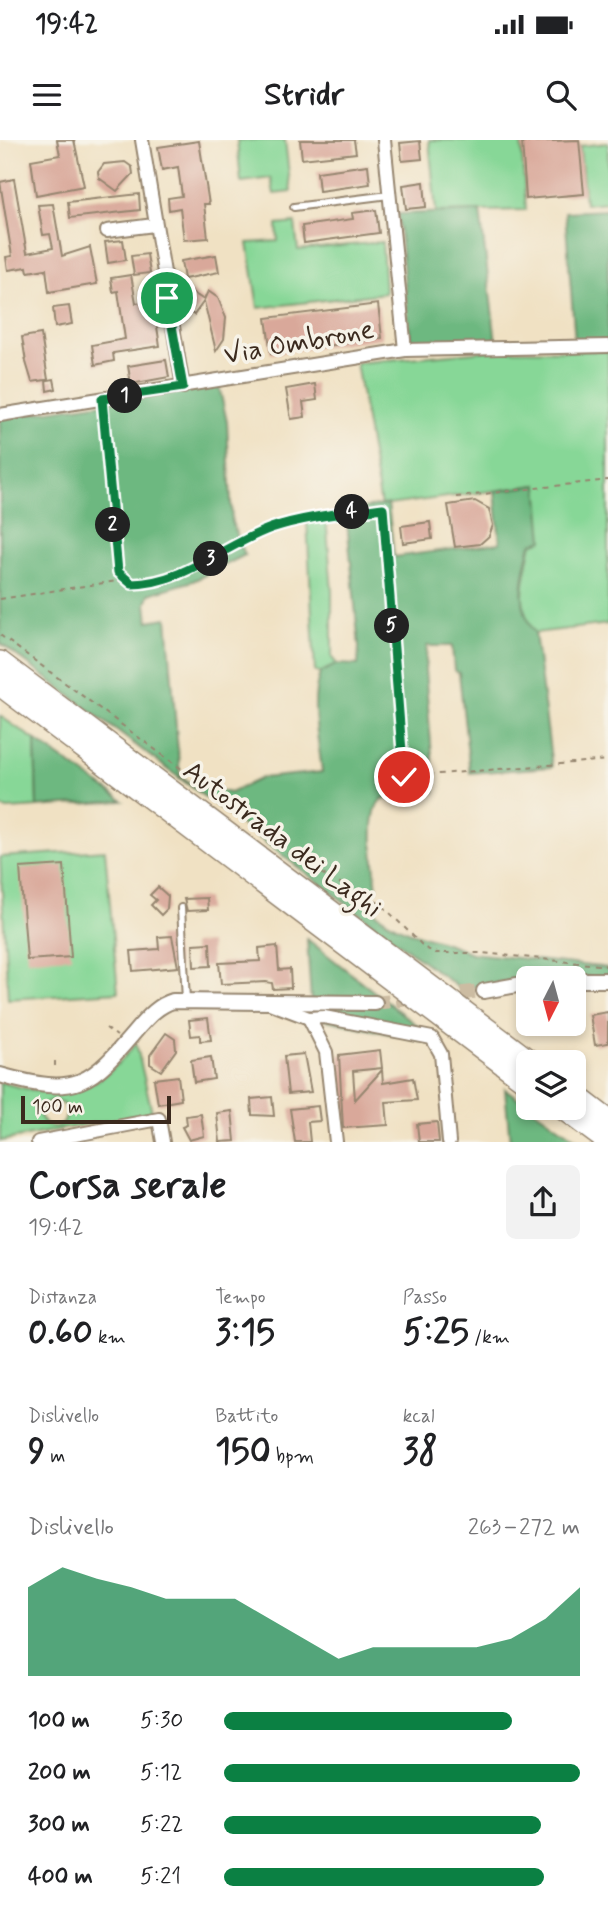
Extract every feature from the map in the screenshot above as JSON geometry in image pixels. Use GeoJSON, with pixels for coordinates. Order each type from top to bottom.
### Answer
{"type":"FeatureCollection","features":[{"type":"Feature","properties":{"kind":"highway","name":"Autostrada dei Laghi"},"geometry":{"type":"LineString","coordinates":[[0,662],[516,1051]]}},
{"type":"Feature","properties":{"kind":"highway","name":"Autostrada dei Laghi"},"geometry":{"type":"LineString","coordinates":[[0,685],[516,1074]]}},
{"type":"Feature","properties":{"kind":"highway"},"geometry":{"type":"LineString","coordinates":[[586,1103],[608,1120]]}},
{"type":"Feature","properties":{"kind":"highway"},"geometry":{"type":"LineString","coordinates":[[578,1120],[608,1142]]}},
{"type":"Feature","properties":{"kind":"street"},"geometry":{"type":"LineString","coordinates":[[142,140],[183,387]]}},
{"type":"Feature","properties":{"kind":"street"},"geometry":{"type":"LineString","coordinates":[[384,140],[405,350]]}},
{"type":"Feature","properties":{"kind":"street"},"geometry":{"type":"LineString","coordinates":[[107,230],[154,225]]}},
{"type":"Feature","properties":{"kind":"street","name":"Via Ombrone"},"geometry":{"type":"LineString","coordinates":[[0,415],[405,350],[608,346]]}},
{"type":"Feature","properties":{"kind":"street"},"geometry":{"type":"LineString","coordinates":[[586,980],[608,980]]}},
{"type":"Feature","properties":{"kind":"street"},"geometry":{"type":"LineString","coordinates":[[484,991],[516,986]]}},
{"type":"Feature","properties":{"kind":"street"},"geometry":{"type":"LineString","coordinates":[[262,1000],[309,1018],[324,1017],[422,1034],[435,1041],[441,1054],[449,1142]]}},
{"type":"Feature","properties":{"kind":"street"},"geometry":{"type":"LineString","coordinates":[[0,1075],[50,1087],[83,1081],[108,1064],[158,1008],[169,1002],[262,1000],[375,1003]]}},
{"type":"Feature","properties":{"kind":"street"},"geometry":{"type":"LineString","coordinates":[[309,1018],[326,1052],[336,1142]]}},
{"type":"Feature","properties":{"kind":"street"},"geometry":{"type":"LineString","coordinates":[[38,1142],[159,1119],[163,1142]]}},
{"type":"Feature","properties":{"kind":"lane"},"geometry":{"type":"LineString","coordinates":[[294,206],[390,194]]}},
{"type":"Feature","properties":{"kind":"lane"},"geometry":{"type":"LineString","coordinates":[[181,908],[186,1000]]}},
{"type":"Feature","properties":{"kind":"path"},"geometry":{"type":"LineString","coordinates":[[102,399],[116,561],[118,572],[124,580],[132,584],[148,584],[175,575],[271,528],[326,516],[383,508],[404,777],[608,760]]}},
{"type":"Feature","properties":{"kind":"path"},"geometry":{"type":"LineString","coordinates":[[456,497],[608,480]]}},
{"type":"Feature","properties":{"kind":"path"},"geometry":{"type":"LineString","coordinates":[[0,599],[124,580]]}},
{"type":"Feature","properties":{"kind":"path"},"geometry":{"type":"LineString","coordinates":[[0,635],[214,793]]}},
{"type":"Feature","properties":{"kind":"path"},"geometry":{"type":"LineString","coordinates":[[279,847],[299,862],[381,904],[425,948],[436,953],[483,953],[608,966]]}},
{"type":"Feature","properties":{"kind":"path"},"geometry":{"type":"LineString","coordinates":[[106,1028],[121,1039]]}},
{"type":"Feature","properties":{"kind":"path"},"geometry":{"type":"LineString","coordinates":[[55,1061],[56,1079]]}},
{"type":"Feature","properties":{"kind":"green space"},"geometry":{"type":"Polygon","coordinates":[[[237,140],[285,140],[291,192],[274,194],[271,178],[241,182],[237,140]]]}},
{"type":"Feature","properties":{"kind":"green space"},"geometry":{"type":"Polygon","coordinates":[[[429,140],[521,140],[526,210],[436,212],[429,140]]]}},
{"type":"Feature","properties":{"kind":"green space"},"geometry":{"type":"Polygon","coordinates":[[[608,143],[608,202],[585,204],[580,146],[608,143]]]}},
{"type":"Feature","properties":{"kind":"green space"},"geometry":{"type":"Polygon","coordinates":[[[608,210],[608,342],[575,342],[565,212],[608,210]]]}},
{"type":"Feature","properties":{"kind":"green space"},"geometry":{"type":"Polygon","coordinates":[[[480,211],[496,342],[411,345],[398,214],[480,211]]]}},
{"type":"Feature","properties":{"kind":"green space"},"geometry":{"type":"Polygon","coordinates":[[[295,223],[298,250],[382,242],[385,293],[258,308],[248,243],[278,241],[277,225],[295,223]]]}},
{"type":"Feature","properties":{"kind":"green space"},"geometry":{"type":"Polygon","coordinates":[[[495,350],[608,351],[608,624],[535,633],[528,622],[523,589],[532,542],[537,485],[381,506],[356,363],[495,350]]]}},
{"type":"Feature","properties":{"kind":"green space"},"geometry":{"type":"Polygon","coordinates":[[[219,386],[227,422],[232,523],[245,555],[193,581],[149,594],[146,604],[148,621],[167,618],[180,776],[193,785],[230,793],[262,778],[322,772],[315,709],[320,673],[337,664],[358,665],[359,647],[346,511],[388,504],[394,557],[500,543],[495,491],[538,485],[543,540],[531,544],[523,578],[523,601],[535,633],[552,767],[470,773],[459,673],[454,670],[452,646],[427,646],[425,670],[435,792],[385,798],[377,806],[373,828],[373,856],[377,889],[365,902],[377,914],[402,929],[471,953],[608,968],[608,977],[586,977],[586,966],[516,966],[516,980],[460,989],[0,643],[0,418],[219,386]]]}},
{"type":"Feature","properties":{"kind":"green space"},"geometry":{"type":"Polygon","coordinates":[[[326,516],[332,592],[332,658],[337,664],[320,673],[315,672],[307,520],[326,516]]]}},
{"type":"Feature","properties":{"kind":"green space"},"geometry":{"type":"Polygon","coordinates":[[[0,716],[35,740],[37,807],[0,807],[0,716]]]}},
{"type":"Feature","properties":{"kind":"green space"},"geometry":{"type":"Polygon","coordinates":[[[35,740],[123,801],[37,807],[35,740]]]}},
{"type":"Feature","properties":{"kind":"green space"},"geometry":{"type":"Polygon","coordinates":[[[105,850],[118,992],[8,999],[0,857],[105,850]]]}},
{"type":"Feature","properties":{"kind":"green space"},"geometry":{"type":"Polygon","coordinates":[[[307,939],[442,1045],[312,1017],[307,939]]]}},
{"type":"Feature","properties":{"kind":"green space"},"geometry":{"type":"Polygon","coordinates":[[[136,1043],[152,1112],[0,1141],[0,1082],[42,1091],[76,1090],[91,1084],[121,1061],[136,1043]],[[52,1100],[42,1106],[40,1116],[46,1125],[54,1127],[63,1124],[67,1114],[63,1104],[52,1100]]]}},
{"type":"Feature","properties":{"kind":"green space"},"geometry":{"type":"Polygon","coordinates":[[[505,1089],[516,1097],[516,1120],[549,1120],[580,1142],[510,1142],[505,1089]]]}},
{"type":"Feature","properties":{"kind":"building"},"geometry":{"type":"Polygon","coordinates":[[[57,140],[74,140],[84,186],[36,195],[31,160],[60,155],[57,140]]]}},
{"type":"Feature","properties":{"kind":"building"},"geometry":{"type":"Polygon","coordinates":[[[300,140],[354,140],[356,153],[302,159],[300,140]]]}},
{"type":"Feature","properties":{"kind":"building"},"geometry":{"type":"Polygon","coordinates":[[[579,140],[584,194],[526,199],[522,142],[579,140]]]}},
{"type":"Feature","properties":{"kind":"building"},"geometry":{"type":"Polygon","coordinates":[[[199,141],[209,204],[204,204],[208,238],[184,240],[180,208],[169,210],[168,198],[182,196],[178,167],[162,170],[158,147],[199,141]]]}},
{"type":"Feature","properties":{"kind":"building"},"geometry":{"type":"Polygon","coordinates":[[[420,141],[422,159],[402,161],[400,143],[420,141]]]}},
{"type":"Feature","properties":{"kind":"building"},"geometry":{"type":"Polygon","coordinates":[[[125,162],[132,167],[133,174],[117,191],[99,178],[98,172],[104,164],[125,162]]]}},
{"type":"Feature","properties":{"kind":"building"},"geometry":{"type":"Polygon","coordinates":[[[368,165],[370,184],[319,191],[317,172],[368,165]]]}},
{"type":"Feature","properties":{"kind":"building"},"geometry":{"type":"Polygon","coordinates":[[[14,179],[27,253],[53,248],[50,234],[43,235],[38,205],[53,204],[62,256],[90,247],[97,284],[49,292],[46,269],[28,272],[27,267],[8,270],[6,257],[12,256],[0,182],[14,179]]]}},
{"type":"Feature","properties":{"kind":"building"},"geometry":{"type":"Polygon","coordinates":[[[424,182],[426,207],[406,209],[403,185],[424,182]]]}},
{"type":"Feature","properties":{"kind":"building"},"geometry":{"type":"Polygon","coordinates":[[[139,194],[140,210],[70,218],[68,202],[139,194]]]}},
{"type":"Feature","properties":{"kind":"building"},"geometry":{"type":"Polygon","coordinates":[[[376,210],[379,233],[304,243],[302,226],[353,219],[352,213],[376,210]]]}},
{"type":"Feature","properties":{"kind":"building"},"geometry":{"type":"Polygon","coordinates":[[[123,240],[126,260],[108,263],[105,242],[123,240]]]}},
{"type":"Feature","properties":{"kind":"building"},"geometry":{"type":"Polygon","coordinates":[[[147,254],[150,273],[134,275],[131,256],[147,254]]]}},
{"type":"Feature","properties":{"kind":"building"},"geometry":{"type":"Polygon","coordinates":[[[216,255],[219,272],[184,279],[181,261],[216,255]]]}},
{"type":"Feature","properties":{"kind":"building"},"geometry":{"type":"Polygon","coordinates":[[[131,275],[136,303],[153,301],[160,346],[113,353],[114,361],[95,365],[92,345],[125,339],[118,291],[113,292],[111,278],[131,275]]]}},
{"type":"Feature","properties":{"kind":"building"},"geometry":{"type":"Polygon","coordinates":[[[190,291],[204,300],[208,291],[218,298],[226,318],[224,339],[216,351],[204,301],[194,315],[180,305],[190,291]]]}},
{"type":"Feature","properties":{"kind":"building"},"geometry":{"type":"Polygon","coordinates":[[[378,304],[382,338],[271,354],[266,318],[378,304]]]}},
{"type":"Feature","properties":{"kind":"building"},"geometry":{"type":"Polygon","coordinates":[[[69,306],[72,324],[55,327],[53,308],[69,306]]]}},
{"type":"Feature","properties":{"kind":"building"},"geometry":{"type":"Polygon","coordinates":[[[41,334],[48,380],[54,379],[56,389],[47,391],[46,380],[32,382],[22,337],[41,334]]]}},
{"type":"Feature","properties":{"kind":"building"},"geometry":{"type":"Polygon","coordinates":[[[166,360],[169,377],[131,384],[128,366],[166,360]]]}},
{"type":"Feature","properties":{"kind":"building"},"geometry":{"type":"Polygon","coordinates":[[[315,384],[317,400],[303,402],[305,417],[291,419],[286,389],[315,384]]]}},
{"type":"Feature","properties":{"kind":"building"},"geometry":{"type":"Polygon","coordinates":[[[475,501],[489,509],[493,525],[489,536],[480,544],[455,547],[448,505],[475,501]]]}},
{"type":"Feature","properties":{"kind":"building"},"geometry":{"type":"Polygon","coordinates":[[[430,522],[432,539],[403,543],[401,526],[430,522]]]}},
{"type":"Feature","properties":{"kind":"building"},"geometry":{"type":"Polygon","coordinates":[[[64,865],[71,957],[27,960],[20,868],[64,865]]]}},
{"type":"Feature","properties":{"kind":"building"},"geometry":{"type":"Polygon","coordinates":[[[158,887],[168,896],[167,909],[161,915],[151,905],[156,900],[150,895],[158,887]]]}},
{"type":"Feature","properties":{"kind":"building"},"geometry":{"type":"Polygon","coordinates":[[[207,898],[208,910],[187,911],[184,899],[207,898]]]}},
{"type":"Feature","properties":{"kind":"building"},"geometry":{"type":"Polygon","coordinates":[[[172,936],[178,967],[133,971],[131,951],[159,949],[158,937],[172,936]]]}},
{"type":"Feature","properties":{"kind":"building"},"geometry":{"type":"Polygon","coordinates":[[[210,943],[211,966],[194,967],[193,944],[210,943]]]}},
{"type":"Feature","properties":{"kind":"building"},"geometry":{"type":"Polygon","coordinates":[[[277,946],[279,970],[290,969],[291,988],[273,989],[272,983],[266,982],[221,984],[219,963],[260,961],[259,948],[277,946]]]}},
{"type":"Feature","properties":{"kind":"building"},"geometry":{"type":"Polygon","coordinates":[[[608,1012],[608,1043],[595,1045],[590,1015],[608,1012]]]}},
{"type":"Feature","properties":{"kind":"building"},"geometry":{"type":"Polygon","coordinates":[[[208,1018],[211,1040],[200,1041],[200,1035],[191,1036],[189,1020],[208,1018]]]}},
{"type":"Feature","properties":{"kind":"building"},"geometry":{"type":"Polygon","coordinates":[[[166,1033],[175,1039],[176,1050],[161,1071],[150,1064],[150,1055],[166,1033]]]}},
{"type":"Feature","properties":{"kind":"building"},"geometry":{"type":"Polygon","coordinates":[[[380,1050],[382,1068],[353,1071],[355,1100],[382,1070],[383,1083],[413,1078],[417,1100],[386,1102],[388,1125],[343,1128],[339,1055],[380,1050]]]}},
{"type":"Feature","properties":{"kind":"building"},"geometry":{"type":"Polygon","coordinates":[[[304,1054],[311,1092],[288,1094],[284,1056],[304,1054]]]}},
{"type":"Feature","properties":{"kind":"building"},"geometry":{"type":"Polygon","coordinates":[[[211,1057],[214,1079],[194,1082],[191,1060],[211,1057]]]}},
{"type":"Feature","properties":{"kind":"building"},"geometry":{"type":"Polygon","coordinates":[[[178,1076],[181,1100],[158,1104],[154,1079],[178,1076]]]}},
{"type":"Feature","properties":{"kind":"building"},"geometry":{"type":"Polygon","coordinates":[[[272,1097],[274,1116],[252,1115],[251,1099],[272,1097]]]}},
{"type":"Feature","properties":{"kind":"building"},"geometry":{"type":"Polygon","coordinates":[[[318,1106],[320,1121],[308,1122],[310,1142],[295,1142],[290,1109],[318,1106]]]}},
{"type":"Feature","properties":{"kind":"building"},"geometry":{"type":"Polygon","coordinates":[[[232,1111],[235,1141],[220,1142],[217,1113],[232,1111]]]}},
{"type":"Feature","properties":{"kind":"building"},"geometry":{"type":"Polygon","coordinates":[[[201,1114],[204,1136],[189,1140],[182,1127],[187,1125],[186,1116],[201,1114]]]}},
{"type":"Feature","properties":{"kind":"building"},"geometry":{"type":"Polygon","coordinates":[[[437,1122],[439,1142],[419,1142],[417,1124],[437,1122]]]}},
{"type":"Feature","properties":{"kind":"tunnel"},"geometry":{"type":"LineString","coordinates":[[440,995],[484,991]]}},
{"type":"Feature","properties":{"kind":"tunnel"},"geometry":{"type":"LineString","coordinates":[[375,1003],[417,998]]}},
{"type":"Feature","properties":{"kind":"route"},"geometry":{"type":"LineString","coordinates":[[167,298],[183,387],[102,399],[118,572],[124,580],[132,584],[148,584],[182,573],[271,528],[326,516],[383,508],[404,777]]}}]}
